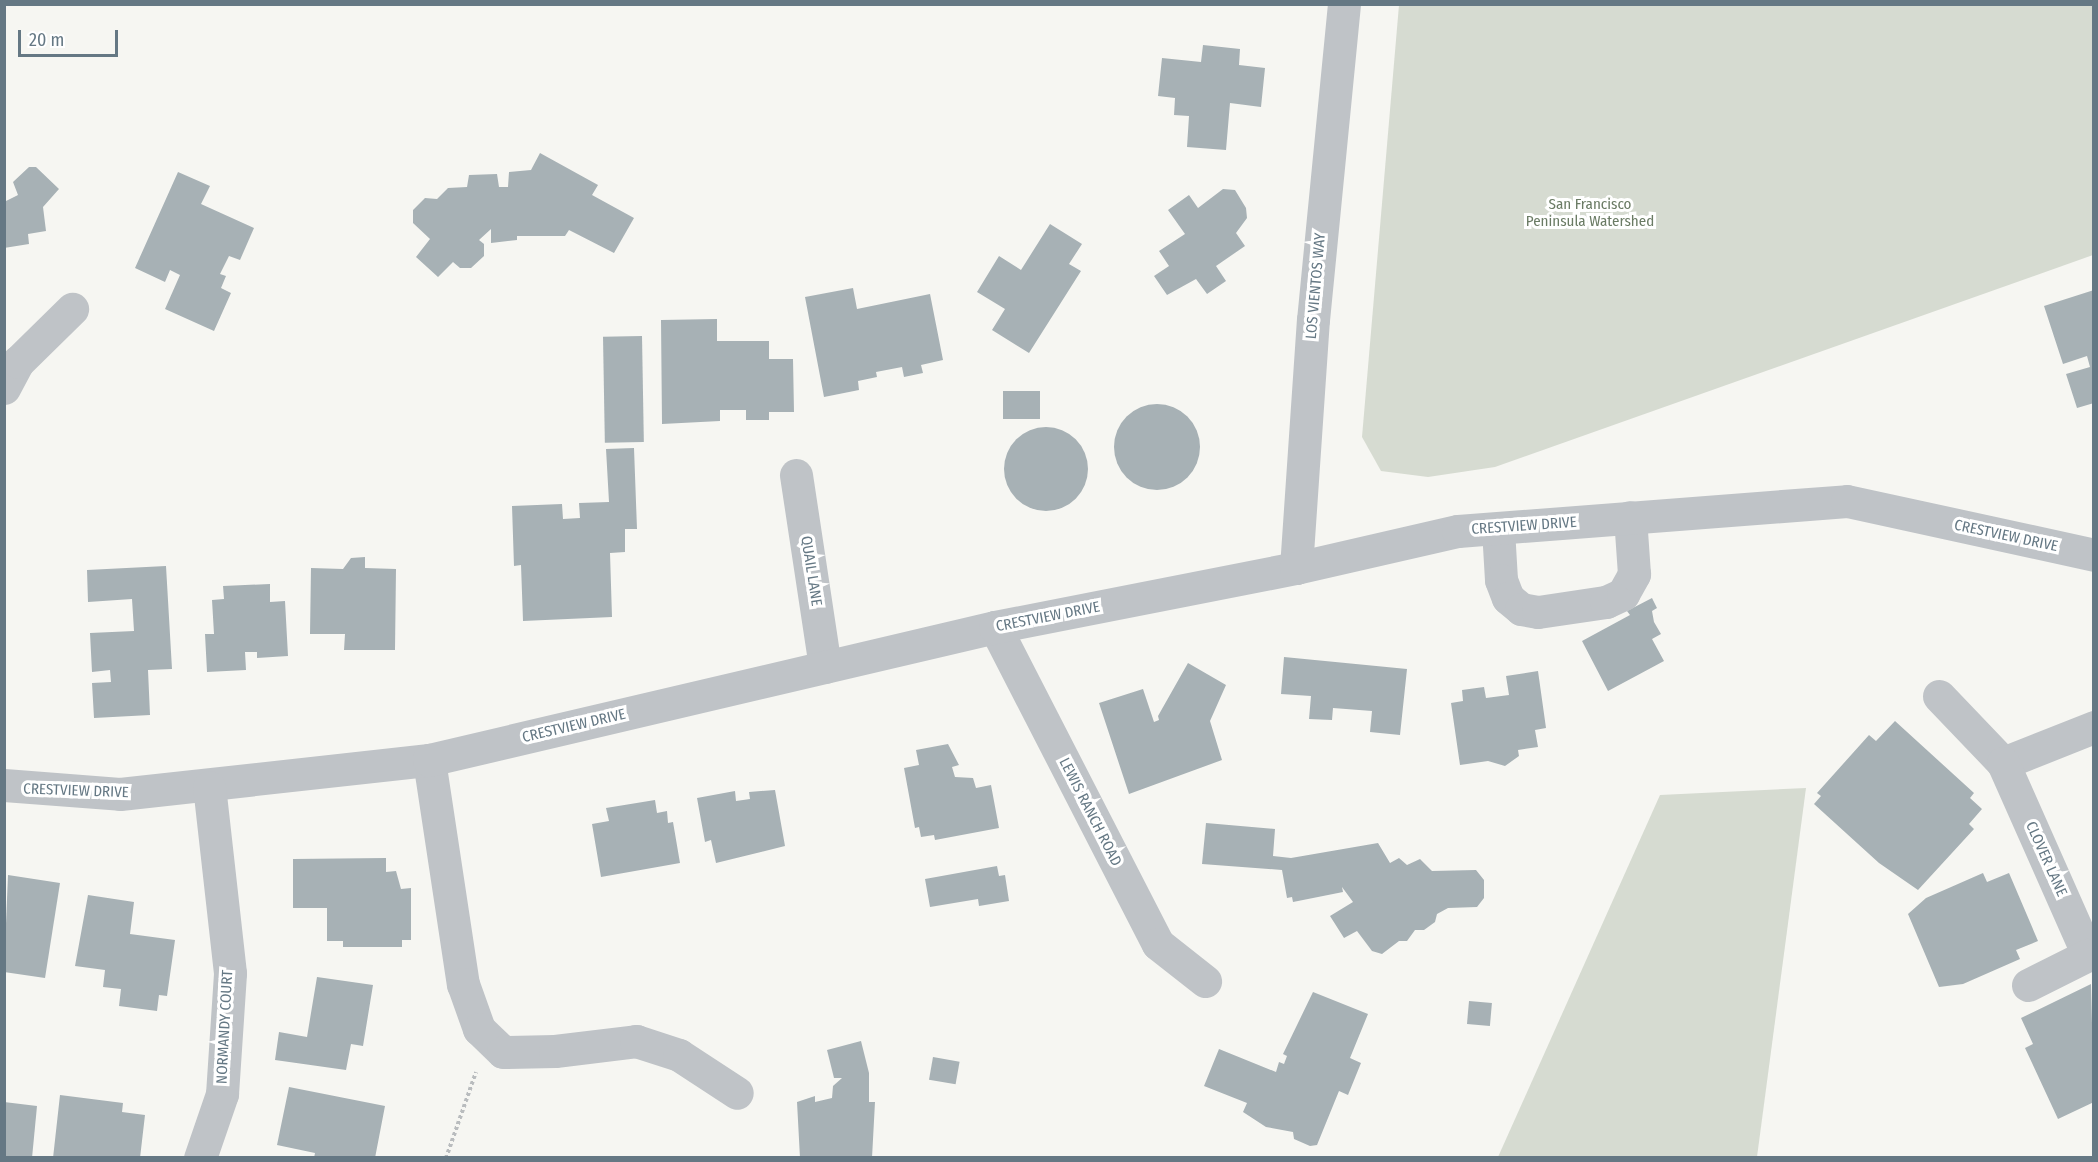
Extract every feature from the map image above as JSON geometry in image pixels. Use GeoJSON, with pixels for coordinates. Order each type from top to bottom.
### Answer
{"type":"FeatureCollection","features":[{"type":"Feature","properties":{"kind":"street","name":"LOS VIENTOS WAY"},"geometry":{"type":"LineString","coordinates":[[1296,568],[1312,320],[1344,4]]}},
{"type":"Feature","properties":{"kind":"street"},"geometry":{"type":"LineString","coordinates":[[4,387],[18,362],[72,309]]}},
{"type":"Feature","properties":{"kind":"street","name":"QUAIL LANE"},"geometry":{"type":"LineString","coordinates":[[796,475],[825,667]]}},
{"type":"Feature","properties":{"kind":"street","name":"CRESTVIEW DRIVE"},"geometry":{"type":"LineString","coordinates":[[4,785],[120,794],[208,787],[429,760],[995,627],[1296,568],[1458,531],[1847,501],[2094,555]]}},
{"type":"Feature","properties":{"kind":"street"},"geometry":{"type":"LineString","coordinates":[[1498,529],[1501,580],[1508,598],[1521,609],[1539,612],[1606,602],[1623,594],[1634,574],[1630,517]]}},
{"type":"Feature","properties":{"kind":"street","name":"LEWIS RANCH ROAD"},"geometry":{"type":"LineString","coordinates":[[995,627],[1158,944],[1205,981]]}},
{"type":"Feature","properties":{"kind":"street","name":"CLOVER LANE"},"geometry":{"type":"LineString","coordinates":[[1939,696],[2003,763],[2091,954],[2028,986]]}},
{"type":"Feature","properties":{"kind":"street"},"geometry":{"type":"LineString","coordinates":[[2003,763],[2094,727]]}},
{"type":"Feature","properties":{"kind":"street"},"geometry":{"type":"LineString","coordinates":[[429,760],[463,984],[479,1029],[503,1052],[555,1051],[636,1041],[679,1054],[737,1093]]}},
{"type":"Feature","properties":{"kind":"street","name":"NORMANDY COURT"},"geometry":{"type":"LineString","coordinates":[[200,1158],[222,1094],[230,974],[208,787]]}},
{"type":"Feature","properties":{"kind":"path"},"geometry":{"type":"LineString","coordinates":[[446,1158],[478,1068],[479,1029]]}},
{"type":"Feature","properties":{"kind":"green space","name":"San Francisco Peninsula Watershed"},"geometry":{"type":"Polygon","coordinates":[[[1399,5],[2093,5],[2093,255],[1495,467],[1428,477],[1381,471],[1362,437],[1399,5]]]}},
{"type":"Feature","properties":{"kind":"green space"},"geometry":{"type":"Polygon","coordinates":[[[1806,788],[1757,1157],[1498,1157],[1660,795],[1806,788]]]}},
{"type":"Feature","properties":{"kind":"building"},"geometry":{"type":"Polygon","coordinates":[[[1203,45],[1240,49],[1239,65],[1265,68],[1261,107],[1230,103],[1226,150],[1187,147],[1189,116],[1174,115],[1175,98],[1158,96],[1162,58],[1201,62],[1203,45]]]}},
{"type":"Feature","properties":{"kind":"building"},"geometry":{"type":"Polygon","coordinates":[[[540,153],[598,185],[592,195],[634,218],[614,253],[569,230],[565,236],[517,236],[517,240],[491,243],[491,229],[479,240],[484,244],[484,256],[471,268],[460,268],[453,262],[438,277],[416,257],[430,239],[413,223],[413,210],[425,198],[437,199],[448,188],[467,187],[469,175],[497,174],[499,187],[508,187],[509,172],[531,170],[540,153]]]}},
{"type":"Feature","properties":{"kind":"building"},"geometry":{"type":"Polygon","coordinates":[[[29,167],[36,167],[59,189],[43,207],[46,231],[28,234],[29,244],[4,248],[4,202],[18,195],[13,182],[29,167]]]}},
{"type":"Feature","properties":{"kind":"building"},"geometry":{"type":"Polygon","coordinates":[[[178,172],[210,186],[201,204],[254,228],[240,260],[229,256],[220,274],[226,276],[221,288],[231,293],[214,331],[165,309],[180,275],[170,270],[165,282],[135,268],[178,172]]]}},
{"type":"Feature","properties":{"kind":"building"},"geometry":{"type":"Polygon","coordinates":[[[1223,189],[1235,190],[1246,208],[1247,218],[1236,233],[1245,246],[1216,266],[1226,281],[1207,294],[1196,279],[1167,295],[1154,276],[1169,266],[1159,251],[1185,234],[1168,210],[1189,195],[1198,208],[1223,189]]]}},
{"type":"Feature","properties":{"kind":"building"},"geometry":{"type":"Polygon","coordinates":[[[1050,224],[1082,244],[1069,264],[1081,271],[1029,353],[992,330],[1005,309],[977,292],[999,256],[1021,270],[1050,224]]]}},
{"type":"Feature","properties":{"kind":"building"},"geometry":{"type":"Polygon","coordinates":[[[853,288],[857,309],[930,294],[943,360],[921,365],[923,373],[904,377],[902,367],[876,372],[877,377],[858,381],[859,390],[824,397],[805,297],[853,288]]]}},
{"type":"Feature","properties":{"kind":"building"},"geometry":{"type":"Polygon","coordinates":[[[2094,290],[2094,403],[2077,408],[2066,374],[2090,367],[2087,356],[2063,364],[2044,306],[2094,290]]]}},
{"type":"Feature","properties":{"kind":"building"},"geometry":{"type":"Polygon","coordinates":[[[717,319],[717,341],[769,341],[769,359],[793,359],[794,412],[769,412],[769,420],[746,420],[746,410],[720,410],[720,421],[662,424],[661,320],[717,319]]]}},
{"type":"Feature","properties":{"kind":"building"},"geometry":{"type":"Polygon","coordinates":[[[642,336],[644,442],[605,443],[603,337],[642,336]]]}},
{"type":"Feature","properties":{"kind":"building"},"geometry":{"type":"Polygon","coordinates":[[[1003,391],[1040,391],[1040,419],[1003,419],[1003,391]]]}},
{"type":"Feature","properties":{"kind":"building"},"geometry":{"type":"Polygon","coordinates":[[[1157,404],[1181,411],[1193,423],[1200,447],[1193,471],[1181,483],[1157,490],[1133,483],[1121,471],[1114,447],[1121,423],[1133,411],[1157,404]]]}},
{"type":"Feature","properties":{"kind":"building"},"geometry":{"type":"Polygon","coordinates":[[[1038,427],[1054,427],[1070,434],[1081,445],[1088,461],[1085,485],[1076,499],[1054,511],[1038,511],[1022,504],[1011,493],[1004,477],[1004,461],[1011,445],[1022,434],[1038,427]]]}},
{"type":"Feature","properties":{"kind":"building"},"geometry":{"type":"Polygon","coordinates":[[[634,448],[637,529],[625,529],[625,552],[610,553],[612,617],[523,621],[521,565],[514,566],[512,506],[562,504],[563,519],[580,518],[579,503],[609,502],[606,449],[634,448]]]}},
{"type":"Feature","properties":{"kind":"building"},"geometry":{"type":"Polygon","coordinates":[[[365,557],[365,568],[396,569],[395,650],[344,650],[345,634],[310,634],[311,568],[343,569],[351,558],[365,557]]]}},
{"type":"Feature","properties":{"kind":"building"},"geometry":{"type":"Polygon","coordinates":[[[166,566],[172,669],[148,670],[150,715],[94,718],[92,683],[111,682],[110,670],[92,672],[90,633],[134,631],[132,599],[88,602],[87,570],[166,566]]]}},
{"type":"Feature","properties":{"kind":"building"},"geometry":{"type":"Polygon","coordinates":[[[270,584],[270,602],[285,601],[288,656],[257,658],[257,652],[245,652],[246,670],[207,672],[205,634],[214,634],[212,600],[224,599],[223,586],[270,584]]]}},
{"type":"Feature","properties":{"kind":"building"},"geometry":{"type":"Polygon","coordinates":[[[1652,598],[1657,608],[1652,611],[1654,622],[1661,634],[1652,639],[1664,661],[1608,691],[1582,641],[1630,615],[1627,611],[1652,598]]]}},
{"type":"Feature","properties":{"kind":"building"},"geometry":{"type":"Polygon","coordinates":[[[1284,657],[1407,669],[1400,735],[1370,732],[1372,711],[1333,708],[1332,720],[1309,719],[1311,696],[1281,694],[1284,657]]]}},
{"type":"Feature","properties":{"kind":"building"},"geometry":{"type":"Polygon","coordinates":[[[1188,663],[1226,685],[1210,721],[1222,760],[1129,794],[1099,703],[1143,689],[1154,722],[1159,720],[1158,716],[1188,663]]]}},
{"type":"Feature","properties":{"kind":"building"},"geometry":{"type":"Polygon","coordinates":[[[1538,671],[1546,728],[1535,730],[1538,747],[1518,750],[1519,756],[1505,766],[1488,761],[1460,765],[1451,703],[1463,701],[1462,690],[1484,687],[1486,698],[1509,695],[1506,676],[1538,671]]]}},
{"type":"Feature","properties":{"kind":"building"},"geometry":{"type":"Polygon","coordinates":[[[1895,721],[1974,793],[1970,798],[1982,809],[1969,824],[1974,829],[1918,890],[1879,863],[1814,804],[1821,796],[1817,793],[1869,735],[1876,741],[1895,721]]]}},
{"type":"Feature","properties":{"kind":"building"},"geometry":{"type":"Polygon","coordinates":[[[948,744],[959,765],[952,767],[955,777],[973,778],[976,788],[991,785],[999,828],[935,840],[934,835],[921,837],[919,827],[915,828],[904,768],[919,765],[916,750],[948,744]]]}},
{"type":"Feature","properties":{"kind":"building"},"geometry":{"type":"Polygon","coordinates":[[[775,790],[785,846],[716,863],[711,840],[705,842],[697,798],[735,791],[736,801],[750,799],[749,792],[775,790]]]}},
{"type":"Feature","properties":{"kind":"building"},"geometry":{"type":"Polygon","coordinates":[[[655,800],[657,813],[667,811],[668,823],[673,822],[680,863],[601,877],[592,824],[609,821],[606,808],[655,800]]]}},
{"type":"Feature","properties":{"kind":"building"},"geometry":{"type":"Polygon","coordinates":[[[1206,823],[1275,829],[1273,856],[1291,858],[1378,843],[1390,863],[1399,858],[1407,865],[1420,859],[1432,871],[1476,870],[1484,880],[1484,898],[1477,907],[1448,908],[1437,914],[1435,922],[1424,930],[1415,930],[1407,941],[1399,941],[1382,954],[1372,951],[1357,931],[1344,938],[1330,916],[1353,902],[1342,887],[1343,892],[1293,902],[1292,897],[1287,898],[1282,870],[1202,864],[1206,823]]]}},
{"type":"Feature","properties":{"kind":"building"},"geometry":{"type":"Polygon","coordinates":[[[386,858],[386,872],[396,871],[401,889],[411,888],[411,940],[402,940],[402,947],[343,947],[343,941],[327,941],[327,908],[293,908],[293,859],[386,858]]]}},
{"type":"Feature","properties":{"kind":"building"},"geometry":{"type":"Polygon","coordinates":[[[997,866],[999,876],[1005,875],[1009,901],[979,906],[978,899],[930,907],[925,879],[997,866]]]}},
{"type":"Feature","properties":{"kind":"building"},"geometry":{"type":"Polygon","coordinates":[[[1983,873],[1987,882],[2009,873],[2038,941],[2016,950],[2020,959],[1963,984],[1939,987],[1908,914],[1926,898],[1983,873]]]}},
{"type":"Feature","properties":{"kind":"building"},"geometry":{"type":"Polygon","coordinates":[[[8,875],[60,883],[45,978],[4,972],[8,875]]]}},
{"type":"Feature","properties":{"kind":"building"},"geometry":{"type":"Polygon","coordinates":[[[88,895],[134,902],[130,934],[175,940],[167,996],[159,995],[157,1011],[119,1006],[121,989],[103,987],[105,970],[75,966],[88,895]]]}},
{"type":"Feature","properties":{"kind":"building"},"geometry":{"type":"Polygon","coordinates":[[[317,977],[373,985],[363,1046],[351,1044],[346,1070],[275,1060],[279,1032],[307,1037],[317,977]]]}},
{"type":"Feature","properties":{"kind":"building"},"geometry":{"type":"Polygon","coordinates":[[[2091,984],[2094,1102],[2058,1119],[2025,1048],[2033,1044],[2021,1018],[2091,984]]]}},
{"type":"Feature","properties":{"kind":"building"},"geometry":{"type":"Polygon","coordinates":[[[1313,992],[1368,1014],[1350,1058],[1361,1063],[1348,1095],[1339,1091],[1317,1145],[1310,1146],[1294,1139],[1293,1132],[1266,1127],[1243,1112],[1247,1103],[1204,1086],[1219,1049],[1276,1072],[1279,1062],[1284,1064],[1287,1056],[1283,1054],[1313,992]]]}},
{"type":"Feature","properties":{"kind":"building"},"geometry":{"type":"Polygon","coordinates":[[[1469,1001],[1492,1003],[1490,1026],[1467,1024],[1469,1001]]]}},
{"type":"Feature","properties":{"kind":"building"},"geometry":{"type":"Polygon","coordinates":[[[861,1041],[869,1073],[869,1102],[875,1102],[872,1158],[800,1158],[797,1102],[815,1096],[815,1102],[832,1098],[833,1086],[842,1078],[834,1078],[827,1050],[861,1041]]]}},
{"type":"Feature","properties":{"kind":"building"},"geometry":{"type":"Polygon","coordinates":[[[933,1057],[960,1062],[956,1084],[929,1080],[933,1057]]]}},
{"type":"Feature","properties":{"kind":"building"},"geometry":{"type":"Polygon","coordinates":[[[289,1087],[385,1106],[375,1158],[314,1158],[315,1153],[277,1145],[289,1087]]]}},
{"type":"Feature","properties":{"kind":"building"},"geometry":{"type":"Polygon","coordinates":[[[60,1095],[123,1103],[122,1112],[145,1115],[140,1158],[53,1158],[60,1095]]]}},
{"type":"Feature","properties":{"kind":"building"},"geometry":{"type":"Polygon","coordinates":[[[4,1102],[37,1106],[32,1158],[4,1158],[4,1102]]]}}]}
